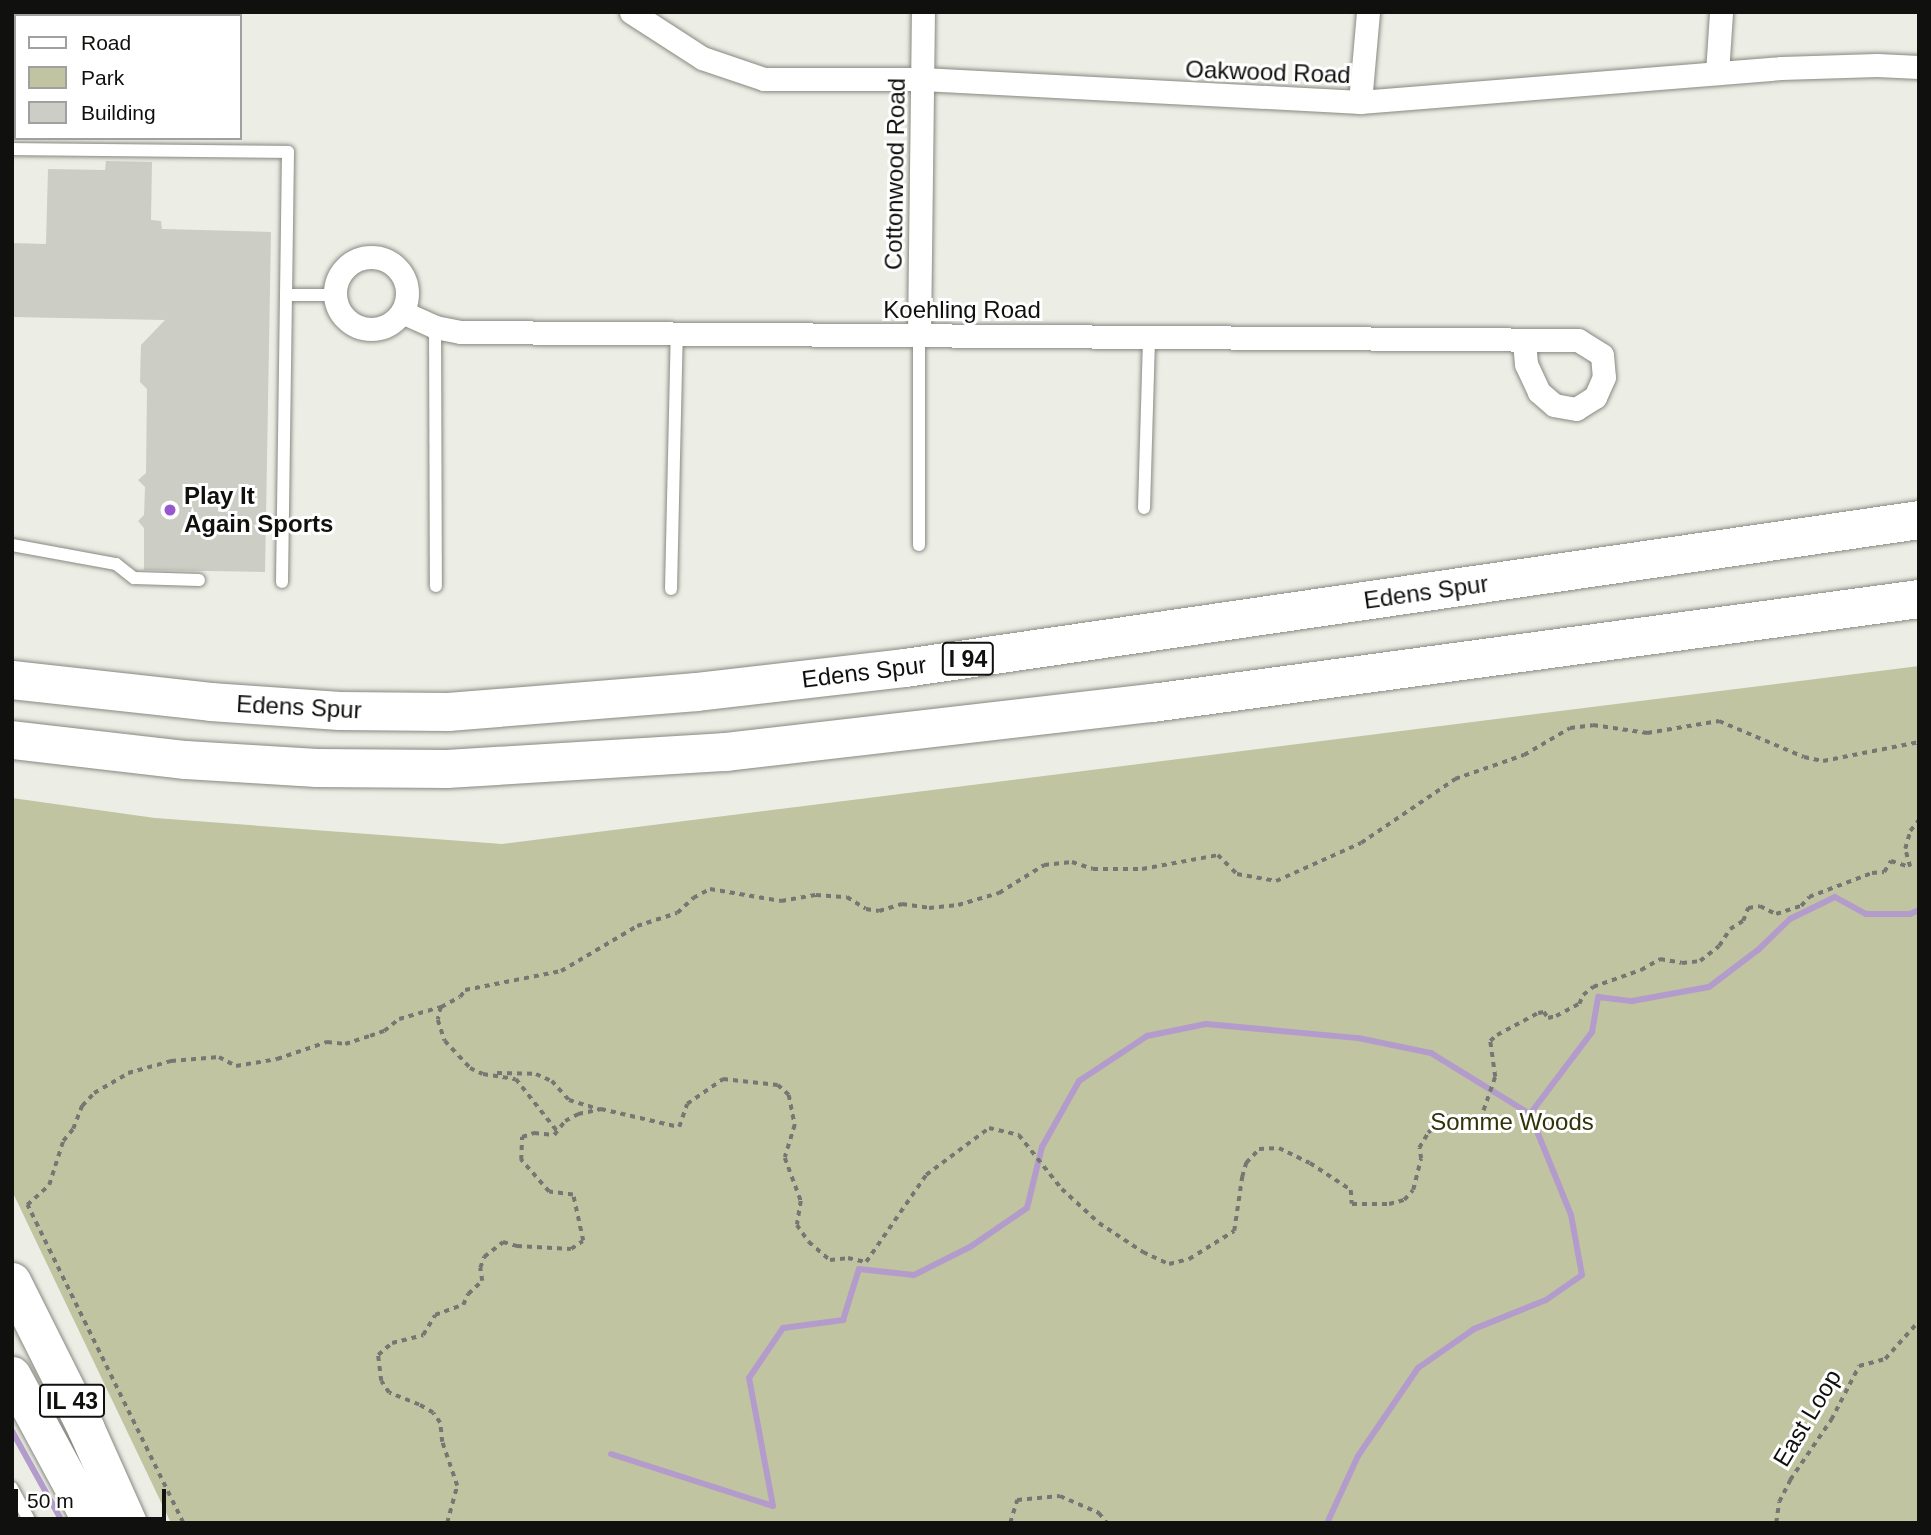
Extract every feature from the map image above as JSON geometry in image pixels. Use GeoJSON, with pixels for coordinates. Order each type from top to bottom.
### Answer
{"type":"FeatureCollection","features":[{"type":"Feature","properties":{"kind":"highway","name":"Edens Spur"},"geometry":{"type":"LineString","coordinates":[[12,680],[211,702],[340,711],[448,712],[697,692],[905,668],[1919,520]]}},
{"type":"Feature","properties":{"kind":"highway"},"geometry":{"type":"LineString","coordinates":[[12,740],[187,760],[317,768],[447,769],[726,752],[1152,703],[1919,599]]}},
{"type":"Feature","properties":{"kind":"main road","name":"IL 43"},"geometry":{"type":"LineString","coordinates":[[12,1281],[86,1429],[128,1523]]}},
{"type":"Feature","properties":{"kind":"main road","name":"IL 43"},"geometry":{"type":"LineString","coordinates":[[12,1375],[92,1523]]}},
{"type":"Feature","properties":{"kind":"street","name":"Oakwood Road"},"geometry":{"type":"LineString","coordinates":[[631,12],[702,58],[764,79],[922,79],[1360,102],[1717,73],[1863,65],[1919,67]]}},
{"type":"Feature","properties":{"kind":"street","name":"Cottonwood Road"},"geometry":{"type":"LineString","coordinates":[[919,336],[923,12]]}},
{"type":"Feature","properties":{"kind":"street"},"geometry":{"type":"LineString","coordinates":[[1360,102],[1368,12]]}},
{"type":"Feature","properties":{"kind":"street"},"geometry":{"type":"LineString","coordinates":[[1717,73],[1721,12]]}},
{"type":"Feature","properties":{"kind":"street"},"geometry":{"type":"LineString","coordinates":[[374,257],[386,260],[404,276],[408,288],[402,312],[384,327],[359,327],[340,312],[335,295],[342,272],[351,263],[374,257]]}},
{"type":"Feature","properties":{"kind":"street","name":"Koehling Road"},"geometry":{"type":"LineString","coordinates":[[402,312],[435,327],[461,332],[1524,340]]}},
{"type":"Feature","properties":{"kind":"lane"},"geometry":{"type":"LineString","coordinates":[[12,149],[288,152],[282,582]]}},
{"type":"Feature","properties":{"kind":"lane"},"geometry":{"type":"LineString","coordinates":[[286,295],[335,295]]}},
{"type":"Feature","properties":{"kind":"lane"},"geometry":{"type":"LineString","coordinates":[[435,327],[436,586]]}},
{"type":"Feature","properties":{"kind":"lane"},"geometry":{"type":"LineString","coordinates":[[671,589],[677,334]]}},
{"type":"Feature","properties":{"kind":"lane"},"geometry":{"type":"LineString","coordinates":[[919,336],[919,545]]}},
{"type":"Feature","properties":{"kind":"lane"},"geometry":{"type":"LineString","coordinates":[[1144,508],[1149,337]]}},
{"type":"Feature","properties":{"kind":"lane"},"geometry":{"type":"LineString","coordinates":[[12,545],[116,564],[134,579],[199,580]]}},
{"type":"Feature","properties":{"kind":"lane"},"geometry":{"type":"LineString","coordinates":[[12,1488],[31,1523]]}},
{"type":"Feature","properties":{"kind":"path"},"geometry":{"type":"LineString","coordinates":[[183,1523],[27,1205],[48,1185],[64,1141],[73,1129],[82,1106],[94,1093],[128,1073],[171,1061],[219,1057],[236,1066],[277,1059],[327,1042],[345,1044],[370,1037],[384,1031],[399,1019],[441,1007],[460,997],[465,990],[561,971],[638,926],[677,913],[693,898],[710,890],[781,901],[816,895],[847,897],[866,909],[879,911],[902,904],[929,908],[958,905],[999,893],[1044,865],[1072,862],[1093,869],[1142,869],[1218,855],[1237,874],[1276,881],[1361,843],[1455,779],[1524,755],[1570,728],[1593,726],[1647,733],[1719,721],[1804,757],[1823,761],[1919,742]]}},
{"type":"Feature","properties":{"kind":"path"},"geometry":{"type":"LineString","coordinates":[[483,1074],[536,1074],[552,1081],[569,1100],[679,1127],[687,1104],[723,1079],[778,1085],[789,1095],[795,1125],[785,1158],[801,1201],[797,1225],[809,1242],[830,1260],[848,1258],[866,1262],[926,1175],[989,1128],[1019,1135],[1062,1189],[1099,1223],[1143,1252],[1168,1264],[1189,1259],[1234,1231],[1246,1163],[1259,1150],[1279,1148],[1311,1163],[1351,1190],[1352,1204],[1389,1204],[1404,1200],[1413,1190],[1421,1159],[1419,1148],[1443,1117],[1451,1116],[1475,1125],[1480,1120],[1495,1077],[1490,1041],[1497,1035],[1538,1013],[1544,1012],[1548,1018],[1556,1016],[1579,1004],[1583,995],[1593,986],[1642,970],[1660,959],[1682,963],[1700,961],[1718,946],[1730,929],[1742,921],[1748,908],[1760,906],[1776,914],[1801,906],[1810,897],[1872,873],[1884,872],[1891,861],[1909,867],[1905,849],[1909,831],[1919,820]]}},
{"type":"Feature","properties":{"kind":"path"},"geometry":{"type":"LineString","coordinates":[[441,1007],[438,1020],[445,1041],[470,1068],[483,1074],[516,1079],[557,1131]]}},
{"type":"Feature","properties":{"kind":"path"},"geometry":{"type":"LineString","coordinates":[[447,1523],[457,1486],[442,1442],[440,1423],[433,1413],[389,1392],[381,1381],[379,1355],[392,1343],[423,1335],[435,1315],[463,1305],[468,1294],[482,1281],[480,1268],[484,1257],[503,1242],[517,1246],[571,1249],[583,1241],[573,1195],[549,1192],[521,1160],[522,1137],[534,1133],[554,1135],[565,1121],[578,1114],[601,1110]]}},
{"type":"Feature","properties":{"kind":"path","name":"East Loop"},"geometry":{"type":"LineString","coordinates":[[1776,1523],[1779,1502],[1790,1480],[1831,1420],[1859,1366],[1885,1359],[1919,1321]]}},
{"type":"Feature","properties":{"kind":"path"},"geometry":{"type":"LineString","coordinates":[[1010,1523],[1017,1500],[1060,1496],[1099,1513],[1107,1523]]}},
{"type":"Feature","properties":{"kind":"green space","name":"Somme Woods"},"geometry":{"type":"Polygon","coordinates":[[[1919,666],[1919,1523],[171,1523],[12,1191],[12,798],[155,818],[502,844],[1919,666]]]}},
{"type":"Feature","properties":{"kind":"building"},"geometry":{"type":"Polygon","coordinates":[[[106,161],[152,162],[151,220],[161,221],[162,229],[271,232],[265,572],[144,570],[144,528],[138,521],[144,515],[145,487],[138,480],[146,473],[147,389],[140,382],[141,345],[165,320],[12,317],[12,243],[46,244],[48,169],[105,170],[106,161]]]}},
{"type":"Feature","properties":{"kind":"waterway"},"geometry":{"type":"LineString","coordinates":[[1530,1114],[1592,1032],[1598,997],[1632,1001],[1709,987],[1758,950],[1790,919],[1835,897],[1866,914],[1910,914],[1919,910]]}},
{"type":"Feature","properties":{"kind":"waterway"},"geometry":{"type":"LineString","coordinates":[[611,1454],[773,1506],[749,1378],[783,1328],[843,1320],[859,1269],[914,1275],[970,1247],[1027,1208],[1042,1147],[1079,1081],[1147,1036],[1206,1024],[1358,1038],[1431,1053],[1530,1114],[1571,1215],[1582,1275],[1546,1300],[1474,1329],[1418,1368],[1358,1456],[1327,1523]]}},
{"type":"Feature","properties":{"kind":"waterway"},"geometry":{"type":"LineString","coordinates":[[12,1431],[63,1523]]}},
{"type":"Feature","properties":{"kind":"place","name":"Play It Again Sports"},"geometry":{"type":"Point","coordinates":[170,510]}}]}
